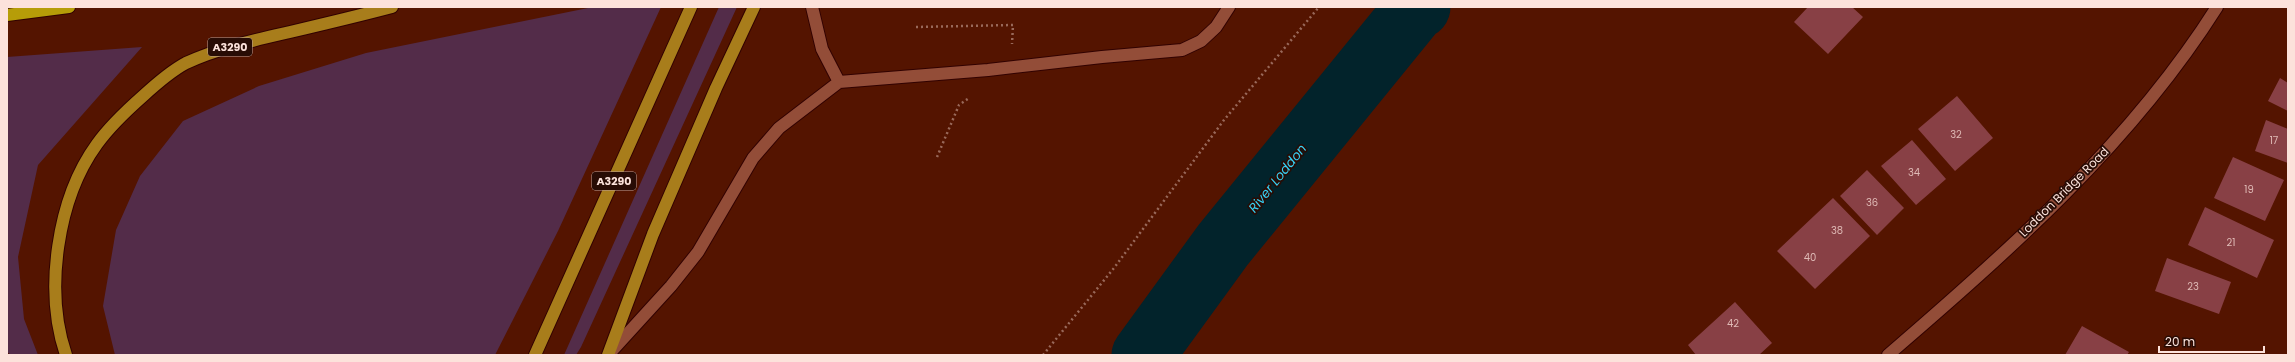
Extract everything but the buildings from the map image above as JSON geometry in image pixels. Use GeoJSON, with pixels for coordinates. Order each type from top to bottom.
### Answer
{"type":"FeatureCollection","features":[{"type":"Feature","properties":{"kind":"highway"},"geometry":{"type":"LineString","coordinates":[[7,15],[70,7]]}},
{"type":"Feature","properties":{"kind":"main road","name":"A3290"},"geometry":{"type":"LineString","coordinates":[[66,355],[57,317],[55,285],[63,223],[72,193],[83,168],[96,144],[114,122],[153,87],[185,64],[213,52],[392,7]]}},
{"type":"Feature","properties":{"kind":"main road","name":"A3290"},"geometry":{"type":"LineString","coordinates":[[535,355],[691,7]]}},
{"type":"Feature","properties":{"kind":"main road"},"geometry":{"type":"LineString","coordinates":[[609,354],[653,234],[716,88],[754,7]]}},
{"type":"Feature","properties":{"kind":"street"},"geometry":{"type":"LineString","coordinates":[[812,7],[822,49],[839,82]]}},
{"type":"Feature","properties":{"kind":"street"},"geometry":{"type":"LineString","coordinates":[[609,354],[671,286],[698,252],[753,158],[779,128],[839,82],[988,70],[1102,56],[1182,50],[1201,41],[1216,27],[1229,7]]}},
{"type":"Feature","properties":{"kind":"street","name":"Loddon Bridge Road"},"geometry":{"type":"LineString","coordinates":[[1888,355],[1962,291],[2115,142],[2189,52],[2217,7]]}},
{"type":"Feature","properties":{"kind":"path"},"geometry":{"type":"LineString","coordinates":[[1043,355],[1114,268],[1224,120],[1319,7]]}},
{"type":"Feature","properties":{"kind":"shaded area"},"geometry":{"type":"Polygon","coordinates":[[[593,7],[661,7],[558,231],[495,355],[115,355],[103,306],[116,230],[140,176],[183,121],[259,86],[366,53],[593,7]]]}},
{"type":"Feature","properties":{"kind":"shaded area"},"geometry":{"type":"Polygon","coordinates":[[[719,7],[737,7],[581,347],[576,355],[564,355],[719,7]]]}},
{"type":"Feature","properties":{"kind":"shaded area"},"geometry":{"type":"Polygon","coordinates":[[[142,47],[38,165],[18,257],[24,319],[38,355],[11,355],[7,352],[7,57],[142,47]]]}},
{"type":"Feature","properties":{"kind":"waterway","name":"River Loddon"},"geometry":{"type":"LineString","coordinates":[[1143,355],[1223,245],[1415,9],[1419,7]]}}]}
